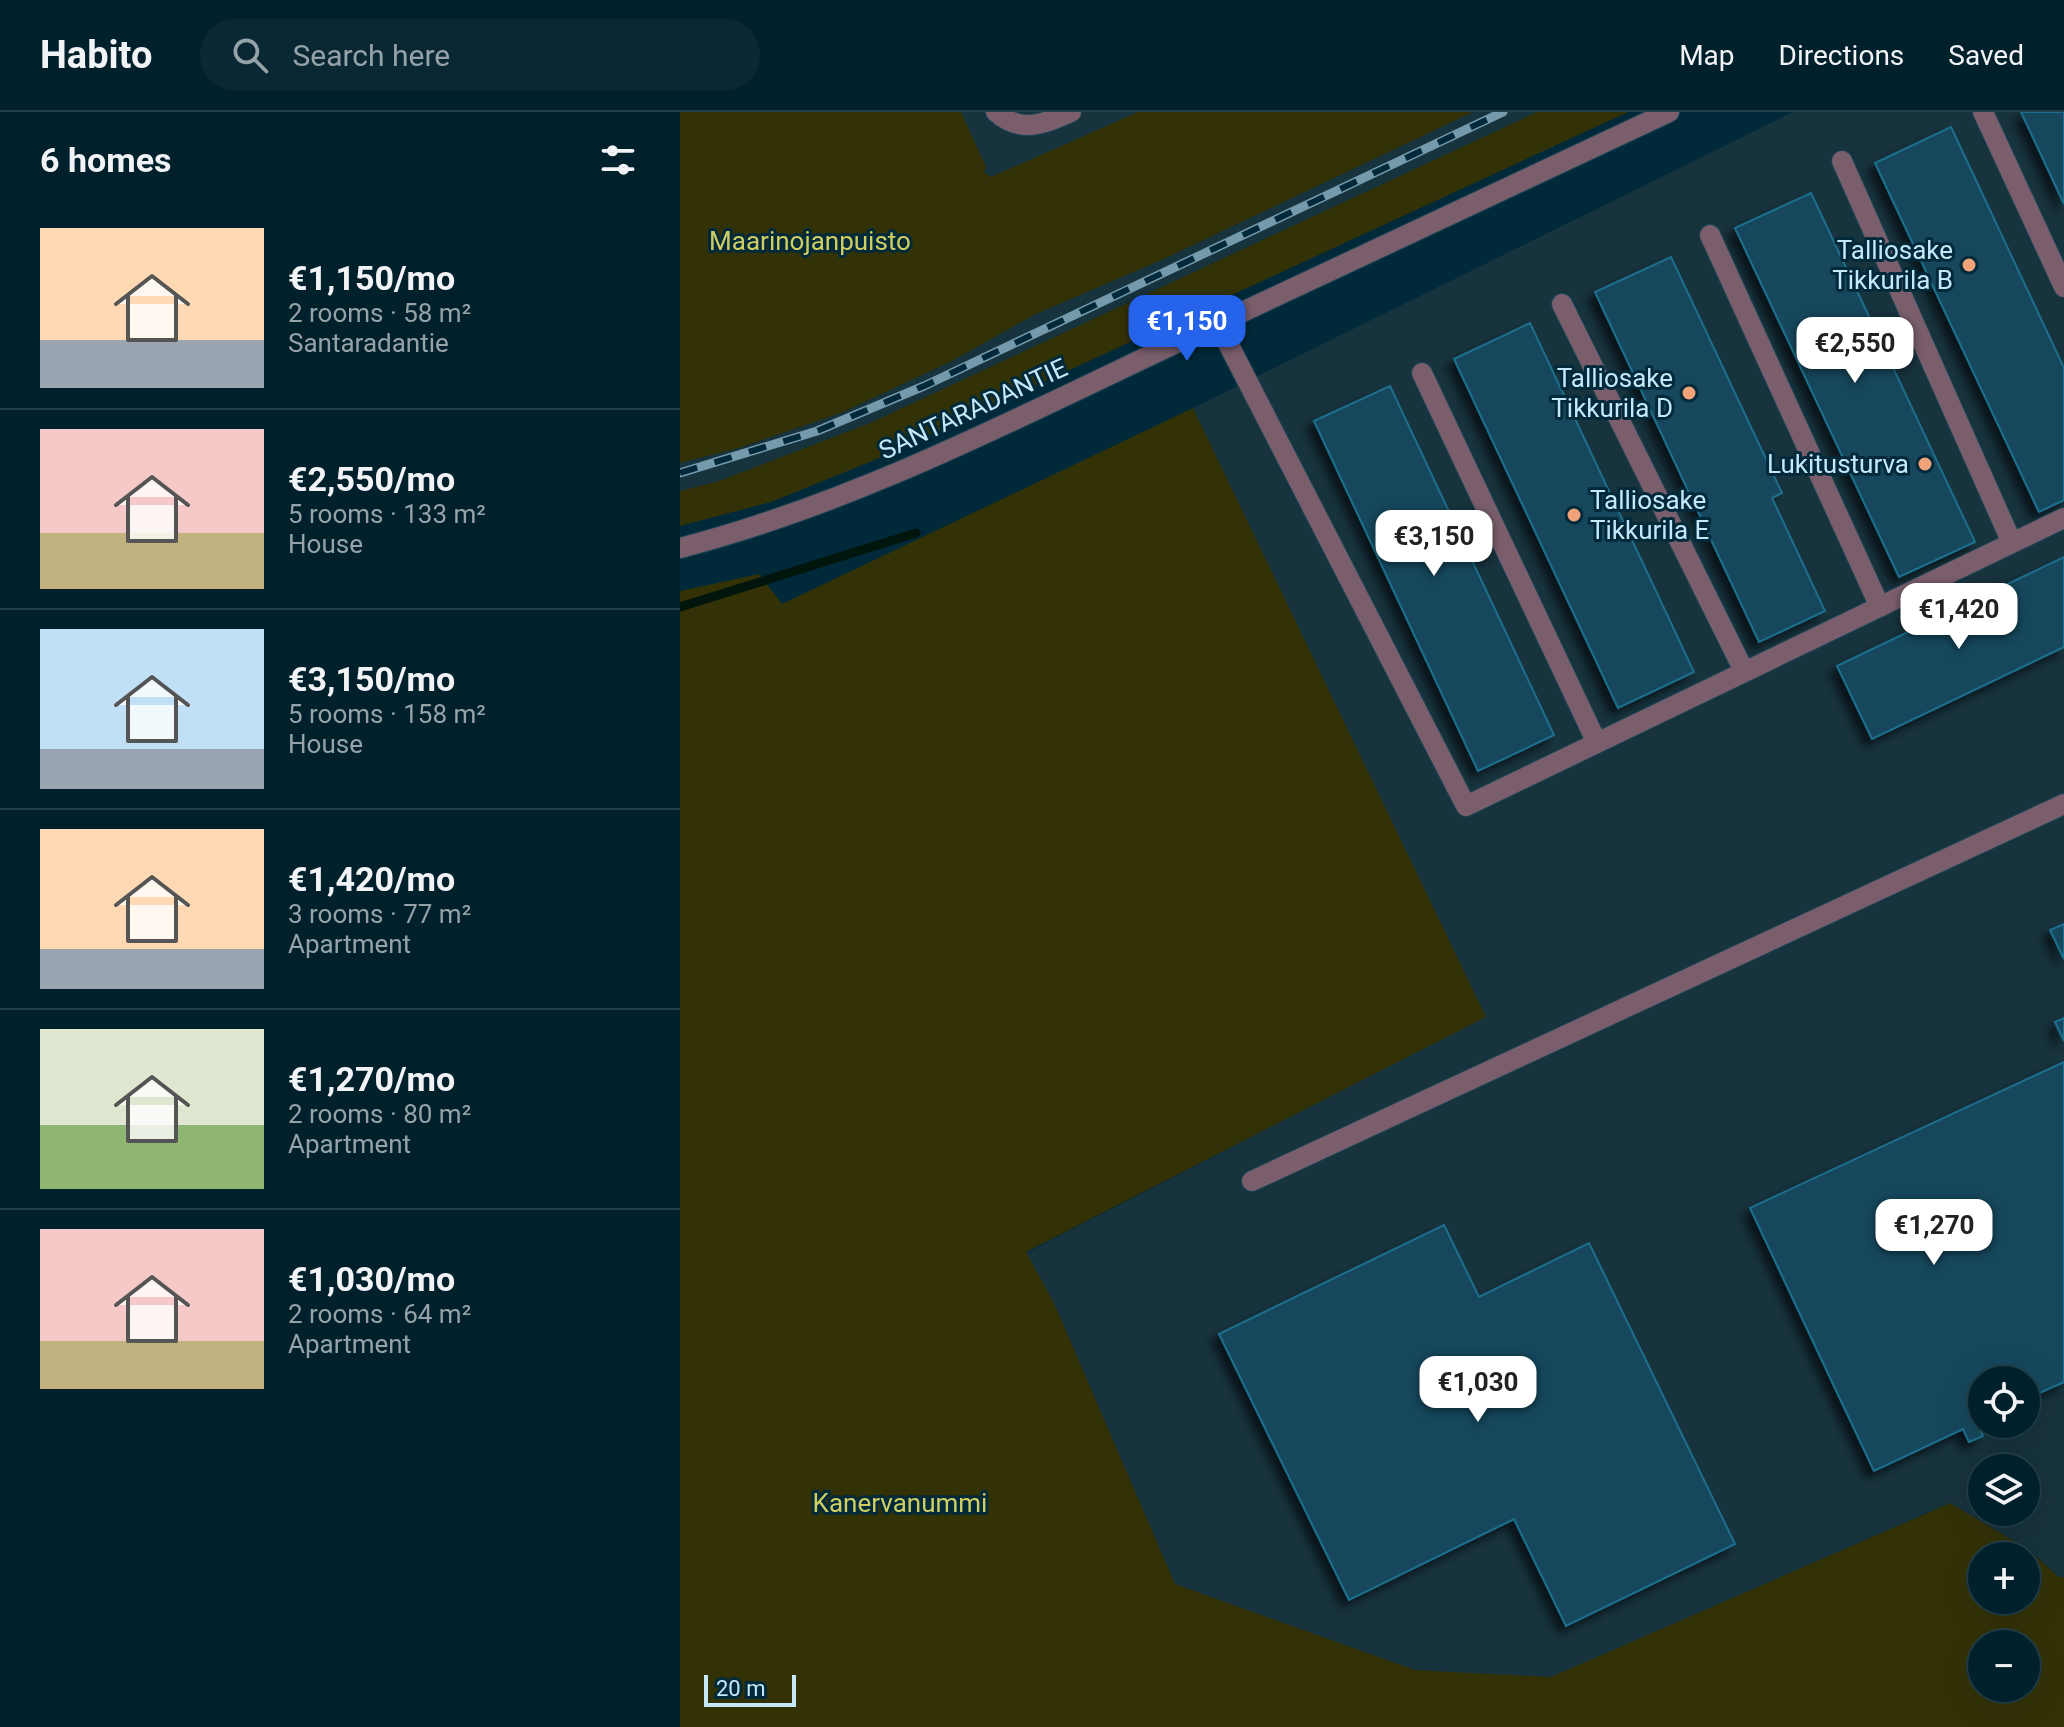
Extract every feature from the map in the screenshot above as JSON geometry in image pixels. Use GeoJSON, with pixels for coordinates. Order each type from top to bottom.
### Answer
{"type":"FeatureCollection","features":[{"type":"Feature","properties":{"kind":"street"},"geometry":{"type":"LineString","coordinates":[[996,112],[1005,120],[1038,128],[1071,112]]}},
{"type":"Feature","properties":{"kind":"street","name":"SANTARADANTIE"},"geometry":{"type":"LineString","coordinates":[[680,548],[756,527],[852,493],[1669,112]]}},
{"type":"Feature","properties":{"kind":"street"},"geometry":{"type":"LineString","coordinates":[[1983,112],[2064,287]]}},
{"type":"Feature","properties":{"kind":"street"},"geometry":{"type":"LineString","coordinates":[[1842,161],[2012,543]]}},
{"type":"Feature","properties":{"kind":"street"},"geometry":{"type":"LineString","coordinates":[[1710,235],[1880,607]]}},
{"type":"Feature","properties":{"kind":"street"},"geometry":{"type":"LineString","coordinates":[[1562,304],[1744,671]]}},
{"type":"Feature","properties":{"kind":"street"},"geometry":{"type":"LineString","coordinates":[[1218,324],[1466,806],[2064,518]]}},
{"type":"Feature","properties":{"kind":"street"},"geometry":{"type":"LineString","coordinates":[[1422,373],[1597,743]]}},
{"type":"Feature","properties":{"kind":"street"},"geometry":{"type":"LineString","coordinates":[[1252,1181],[2064,804]]}},
{"type":"Feature","properties":{"kind":"shaded area"},"geometry":{"type":"Polygon","coordinates":[[[929,112],[1175,112],[969,201],[929,112]]]}},
{"type":"Feature","properties":{"kind":"shaded area"},"geometry":{"type":"Polygon","coordinates":[[[1473,112],[1537,112],[870,423],[719,481],[680,491],[680,463],[739,448],[841,413],[952,361],[1034,315],[1166,258],[1473,112]]]}},
{"type":"Feature","properties":{"kind":"shaded area"},"geometry":{"type":"Polygon","coordinates":[[[1793,112],[2064,112],[2064,1577],[2040,1560],[2040,1542],[2015,1542],[1988,1526],[2040,1526],[2040,1454],[1968,1454],[1968,1514],[1949,1503],[1552,1677],[1415,1670],[1175,1584],[1054,1303],[1026,1253],[1485,1017],[1193,408],[1793,112]]]}},
{"type":"Feature","properties":{"kind":"green space","name":"Maarinojanpuisto"},"geometry":{"type":"Polygon","coordinates":[[[680,112],[961,112],[986,167],[984,172],[991,177],[1138,112],[1473,112],[1166,258],[1034,315],[952,361],[841,413],[739,448],[680,463],[680,112]]]}},
{"type":"Feature","properties":{"kind":"green space"},"geometry":{"type":"Polygon","coordinates":[[[1537,112],[1628,112],[877,459],[771,502],[680,526],[680,491],[719,481],[870,423],[1537,112]]]}},
{"type":"Feature","properties":{"kind":"green space","name":"Kanervanummi"},"geometry":{"type":"Polygon","coordinates":[[[1193,408],[1486,1017],[1026,1252],[1054,1303],[1175,1584],[1415,1670],[1551,1677],[1950,1503],[1968,1514],[1968,1526],[1989,1526],[2016,1542],[1968,1542],[1968,1614],[2040,1614],[2040,1560],[2059,1577],[2064,1577],[2064,1727],[680,1727],[680,591],[759,574],[782,604],[1193,408]]]}},
{"type":"Feature","properties":{"kind":"building"},"geometry":{"type":"Polygon","coordinates":[[[2021,112],[2064,112],[2064,204],[2021,112]]]}},
{"type":"Feature","properties":{"kind":"building","name":"Talliosake Tikkurila B"},"geometry":{"type":"Polygon","coordinates":[[[1951,127],[2064,368],[2064,500],[2039,512],[1875,163],[1951,127]]]}},
{"type":"Feature","properties":{"kind":"building"},"geometry":{"type":"Polygon","coordinates":[[[1811,193],[1975,542],[1899,577],[1735,228],[1811,193]]]}},
{"type":"Feature","properties":{"kind":"building","name":"Talliosake Tikkurila D"},"geometry":{"type":"Polygon","coordinates":[[[1671,257],[1782,493],[1772,498],[1825,611],[1759,642],[1595,292],[1671,257]]]}},
{"type":"Feature","properties":{"kind":"building","name":"Talliosake Tikkurila E"},"geometry":{"type":"Polygon","coordinates":[[[1530,323],[1694,672],[1618,708],[1454,359],[1530,323]]]}},
{"type":"Feature","properties":{"kind":"building"},"geometry":{"type":"Polygon","coordinates":[[[1390,386],[1554,735],[1478,771],[1314,421],[1390,386]]]}},
{"type":"Feature","properties":{"kind":"building"},"geometry":{"type":"Polygon","coordinates":[[[2064,557],[2064,647],[1872,739],[1837,666],[2064,557]]]}},
{"type":"Feature","properties":{"kind":"building"},"geometry":{"type":"Polygon","coordinates":[[[2064,924],[2064,959],[2050,930],[2064,924]]]}},
{"type":"Feature","properties":{"kind":"building"},"geometry":{"type":"Polygon","coordinates":[[[2064,1018],[2064,1041],[2055,1022],[2064,1018]]]}},
{"type":"Feature","properties":{"kind":"building"},"geometry":{"type":"Polygon","coordinates":[[[2064,1062],[2064,1382],[2040,1393],[2040,1366],[1968,1366],[1968,1438],[1978,1438],[1969,1442],[1963,1429],[1874,1471],[1750,1208],[2064,1062]]]}},
{"type":"Feature","properties":{"kind":"building"},"geometry":{"type":"Polygon","coordinates":[[[1444,1225],[1479,1297],[1589,1243],[1735,1544],[1566,1626],[1514,1519],[1349,1600],[1219,1334],[1444,1225]]]}},
{"type":"Feature","properties":{"kind":"waterway"},"geometry":{"type":"LineString","coordinates":[[680,607],[916,533]]}},
{"type":"Feature","properties":{"kind":"railway"},"geometry":{"type":"LineString","coordinates":[[680,473],[817,431],[924,386],[1503,112]]}},
{"type":"Feature","properties":{"kind":"place","name":"Talliosake Tikkurila B"},"geometry":{"type":"Point","coordinates":[1969,265]}},
{"type":"Feature","properties":{"kind":"place","name":"Talliosake Tikkurila D"},"geometry":{"type":"Point","coordinates":[1689,393]}},
{"type":"Feature","properties":{"kind":"place","name":"Lukitusturva"},"geometry":{"type":"Point","coordinates":[1925,464]}},
{"type":"Feature","properties":{"kind":"place","name":"Talliosake Tikkurila E"},"geometry":{"type":"Point","coordinates":[1574,515]}}]}
